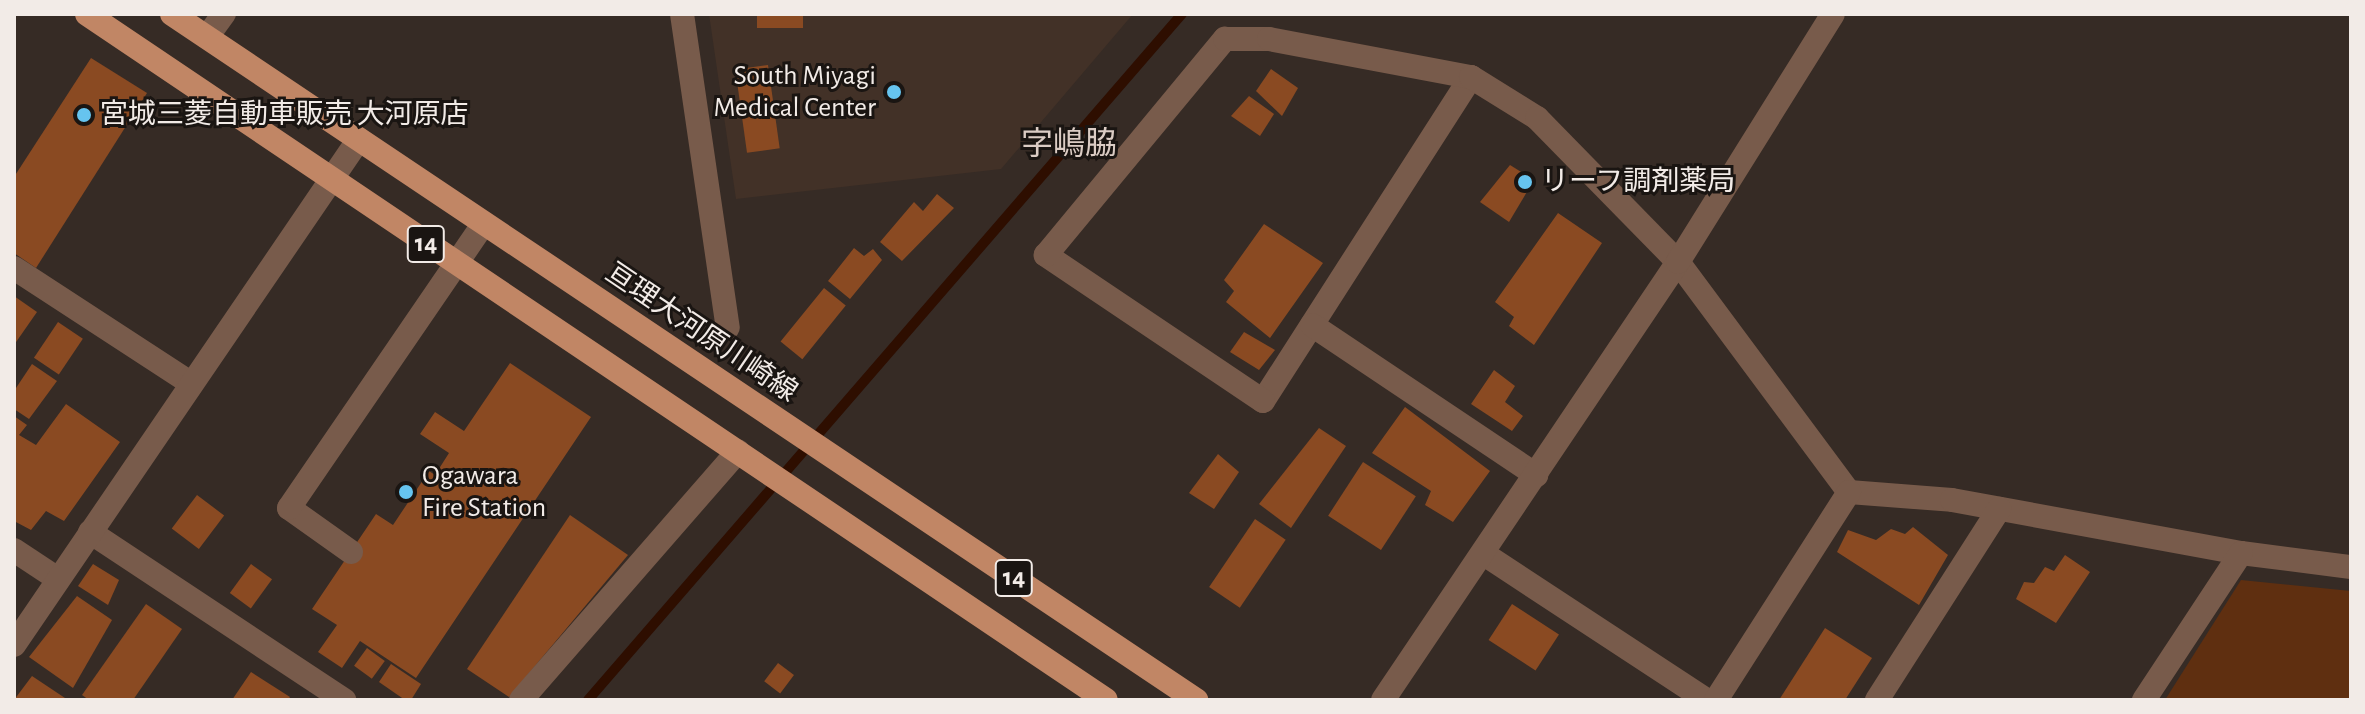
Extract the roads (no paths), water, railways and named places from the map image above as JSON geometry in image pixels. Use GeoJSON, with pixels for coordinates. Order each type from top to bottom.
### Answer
{"type":"FeatureCollection","features":[{"type":"Feature","properties":{"kind":"main road","name":"14"},"geometry":{"type":"LineString","coordinates":[[87,14],[1106,700]]}},
{"type":"Feature","properties":{"kind":"main road","name":"亘理大河原川崎線"},"geometry":{"type":"LineString","coordinates":[[172,14],[1196,700]]}},
{"type":"Feature","properties":{"kind":"street"},"geometry":{"type":"LineString","coordinates":[[207,37],[224,14]]}},
{"type":"Feature","properties":{"kind":"street"},"geometry":{"type":"LineString","coordinates":[[682,14],[728,328]]}},
{"type":"Feature","properties":{"kind":"street"},"geometry":{"type":"LineString","coordinates":[[1383,700],[1678,262],[1833,14]]}},
{"type":"Feature","properties":{"kind":"street"},"geometry":{"type":"LineString","coordinates":[[1471,77],[1263,401],[1046,255],[1225,39],[1269,39],[1471,77],[1537,118],[1678,262],[1849,492],[1952,500],[2241,553],[2351,567]]}},
{"type":"Feature","properties":{"kind":"street"},"geometry":{"type":"LineString","coordinates":[[14,645],[359,139]]}},
{"type":"Feature","properties":{"kind":"street"},"geometry":{"type":"LineString","coordinates":[[351,552],[289,508],[484,223]]}},
{"type":"Feature","properties":{"kind":"street"},"geometry":{"type":"LineString","coordinates":[[14,268],[192,384]]}},
{"type":"Feature","properties":{"kind":"street"},"geometry":{"type":"LineString","coordinates":[[1312,325],[1536,475]]}},
{"type":"Feature","properties":{"kind":"street"},"geometry":{"type":"LineString","coordinates":[[521,700],[738,451]]}},
{"type":"Feature","properties":{"kind":"street"},"geometry":{"type":"LineString","coordinates":[[1716,700],[1849,492]]}},
{"type":"Feature","properties":{"kind":"street"},"geometry":{"type":"LineString","coordinates":[[1877,700],[1999,509]]}},
{"type":"Feature","properties":{"kind":"street"},"geometry":{"type":"LineString","coordinates":[[90,532],[344,700]]}},
{"type":"Feature","properties":{"kind":"street"},"geometry":{"type":"LineString","coordinates":[[14,550],[58,579]]}},
{"type":"Feature","properties":{"kind":"street"},"geometry":{"type":"LineString","coordinates":[[2144,700],[2241,553]]}},
{"type":"Feature","properties":{"kind":"street"},"geometry":{"type":"LineString","coordinates":[[1484,554],[1706,700]]}},
{"type":"Feature","properties":{"kind":"waterway"},"geometry":{"type":"LineString","coordinates":[[588,700],[1182,14]]}},
{"type":"Feature","properties":{"kind":"place","name":"South Miyagi Medical Center"},"geometry":{"type":"Point","coordinates":[894,92]}},
{"type":"Feature","properties":{"kind":"place","name":"宮城三菱自動車販売 大河原店"},"geometry":{"type":"Point","coordinates":[84,115]}},
{"type":"Feature","properties":{"kind":"place","name":"リーフ調剤薬局"},"geometry":{"type":"Point","coordinates":[1525,182]}},
{"type":"Feature","properties":{"kind":"place","name":"Ogawara Fire Station"},"geometry":{"type":"Point","coordinates":[406,492]}},
{"type":"Feature","properties":{"kind":"district","name":"字嶋脇"},"geometry":{"type":"Point","coordinates":[1069,144]}}]}
